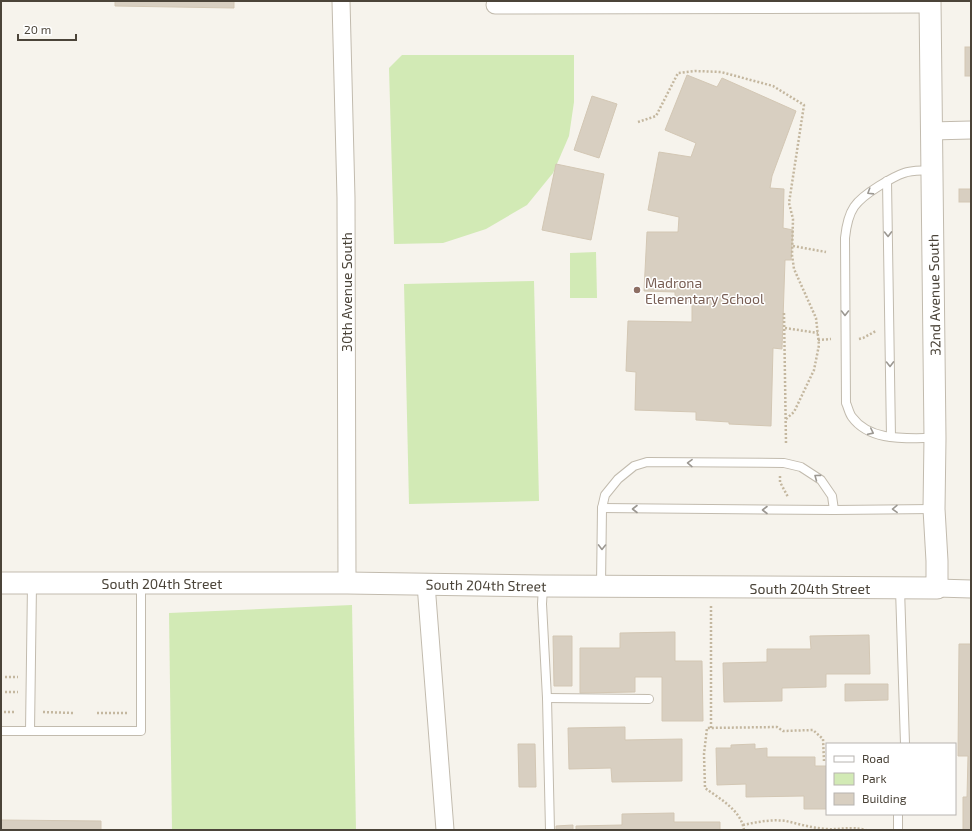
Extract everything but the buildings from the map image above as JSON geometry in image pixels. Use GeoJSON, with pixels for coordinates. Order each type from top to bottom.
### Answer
{"type":"FeatureCollection","features":[{"type":"Feature","properties":{"kind":"street","name":"30th Avenue South"},"geometry":{"type":"LineString","coordinates":[[342,1],[346,198],[347,583]]}},
{"type":"Feature","properties":{"kind":"street"},"geometry":{"type":"LineString","coordinates":[[495,5],[930,3]]}},
{"type":"Feature","properties":{"kind":"street","name":"32nd Avenue South"},"geometry":{"type":"LineString","coordinates":[[930,3],[936,438],[934,509],[937,588]]}},
{"type":"Feature","properties":{"kind":"street"},"geometry":{"type":"LineString","coordinates":[[931,131],[971,130]]}},
{"type":"Feature","properties":{"kind":"street","name":"South 204th Street"},"geometry":{"type":"LineString","coordinates":[[1,583],[347,583],[971,589]]}},
{"type":"Feature","properties":{"kind":"street"},"geometry":{"type":"LineString","coordinates":[[426,584],[445,830]]}},
{"type":"Feature","properties":{"kind":"lane"},"geometry":{"type":"LineString","coordinates":[[932,170],[905,172],[887,181],[862,197],[853,210],[847,223],[845,238],[846,403],[851,416],[860,426],[878,435],[902,438],[936,438]]}},
{"type":"Feature","properties":{"kind":"lane"},"geometry":{"type":"LineString","coordinates":[[887,181],[891,437]]}},
{"type":"Feature","properties":{"kind":"lane"},"geometry":{"type":"LineString","coordinates":[[601,586],[602,508],[605,495],[618,479],[634,466],[647,462],[784,463],[802,467],[821,480],[832,496],[834,510]]}},
{"type":"Feature","properties":{"kind":"lane"},"geometry":{"type":"LineString","coordinates":[[602,508],[834,510],[934,509]]}},
{"type":"Feature","properties":{"kind":"lane"},"geometry":{"type":"LineString","coordinates":[[30,731],[32,583]]}},
{"type":"Feature","properties":{"kind":"lane"},"geometry":{"type":"LineString","coordinates":[[1,731],[141,731],[141,583]]}},
{"type":"Feature","properties":{"kind":"lane"},"geometry":{"type":"LineString","coordinates":[[543,586],[542,604],[547,698],[550,830]]}},
{"type":"Feature","properties":{"kind":"lane"},"geometry":{"type":"LineString","coordinates":[[900,588],[905,743]]}},
{"type":"Feature","properties":{"kind":"lane"},"geometry":{"type":"LineString","coordinates":[[547,698],[649,699]]}},
{"type":"Feature","properties":{"kind":"lane"},"geometry":{"type":"LineString","coordinates":[[898,815],[898,830]]}},
{"type":"Feature","properties":{"kind":"path"},"geometry":{"type":"LineString","coordinates":[[638,122],[656,116],[678,73],[695,71],[721,72],[773,86],[804,105],[789,204],[793,219],[792,255],[794,268],[816,318],[819,346],[814,370],[794,412],[786,419]]}},
{"type":"Feature","properties":{"kind":"path"},"geometry":{"type":"LineString","coordinates":[[793,246],[826,252]]}},
{"type":"Feature","properties":{"kind":"path"},"geometry":{"type":"LineString","coordinates":[[784,313],[786,444]]}},
{"type":"Feature","properties":{"kind":"path"},"geometry":{"type":"LineString","coordinates":[[785,328],[818,333]]}},
{"type":"Feature","properties":{"kind":"path"},"geometry":{"type":"LineString","coordinates":[[857,339],[863,338],[880,329]]}},
{"type":"Feature","properties":{"kind":"path"},"geometry":{"type":"LineString","coordinates":[[818,340],[831,339]]}},
{"type":"Feature","properties":{"kind":"path"},"geometry":{"type":"LineString","coordinates":[[780,475],[780,482],[789,499]]}},
{"type":"Feature","properties":{"kind":"path"},"geometry":{"type":"LineString","coordinates":[[711,601],[711,728]]}},
{"type":"Feature","properties":{"kind":"path"},"geometry":{"type":"LineString","coordinates":[[5,677],[20,677]]}},
{"type":"Feature","properties":{"kind":"path"},"geometry":{"type":"LineString","coordinates":[[5,692],[19,692]]}},
{"type":"Feature","properties":{"kind":"path"},"geometry":{"type":"LineString","coordinates":[[4,712],[16,712]]}},
{"type":"Feature","properties":{"kind":"path"},"geometry":{"type":"LineString","coordinates":[[40,712],[73,713]]}},
{"type":"Feature","properties":{"kind":"path"},"geometry":{"type":"LineString","coordinates":[[97,713],[127,713]]}},
{"type":"Feature","properties":{"kind":"path"},"geometry":{"type":"LineString","coordinates":[[744,830],[743,825],[735,811],[705,788],[704,754],[707,728],[777,727],[782,731],[813,730],[823,739],[824,762]]}},
{"type":"Feature","properties":{"kind":"path"},"geometry":{"type":"LineString","coordinates":[[743,825],[765,820],[785,821],[812,829],[856,828],[866,830]]}},
{"type":"Feature","properties":{"kind":"green space"},"geometry":{"type":"Polygon","coordinates":[[[402,55],[574,55],[574,102],[569,136],[553,173],[527,205],[486,229],[443,243],[394,244],[389,68],[402,55]]]}},
{"type":"Feature","properties":{"kind":"green space"},"geometry":{"type":"Polygon","coordinates":[[[596,252],[597,298],[570,298],[570,253],[596,252]]]}},
{"type":"Feature","properties":{"kind":"green space"},"geometry":{"type":"Polygon","coordinates":[[[534,281],[539,501],[409,504],[404,284],[534,281]]]}},
{"type":"Feature","properties":{"kind":"green space"},"geometry":{"type":"Polygon","coordinates":[[[352,605],[356,830],[172,830],[169,613],[352,605]]]}},
{"type":"Feature","properties":{"kind":"place","name":"Madrona Elementary School"},"geometry":{"type":"Point","coordinates":[637,290]}}]}
